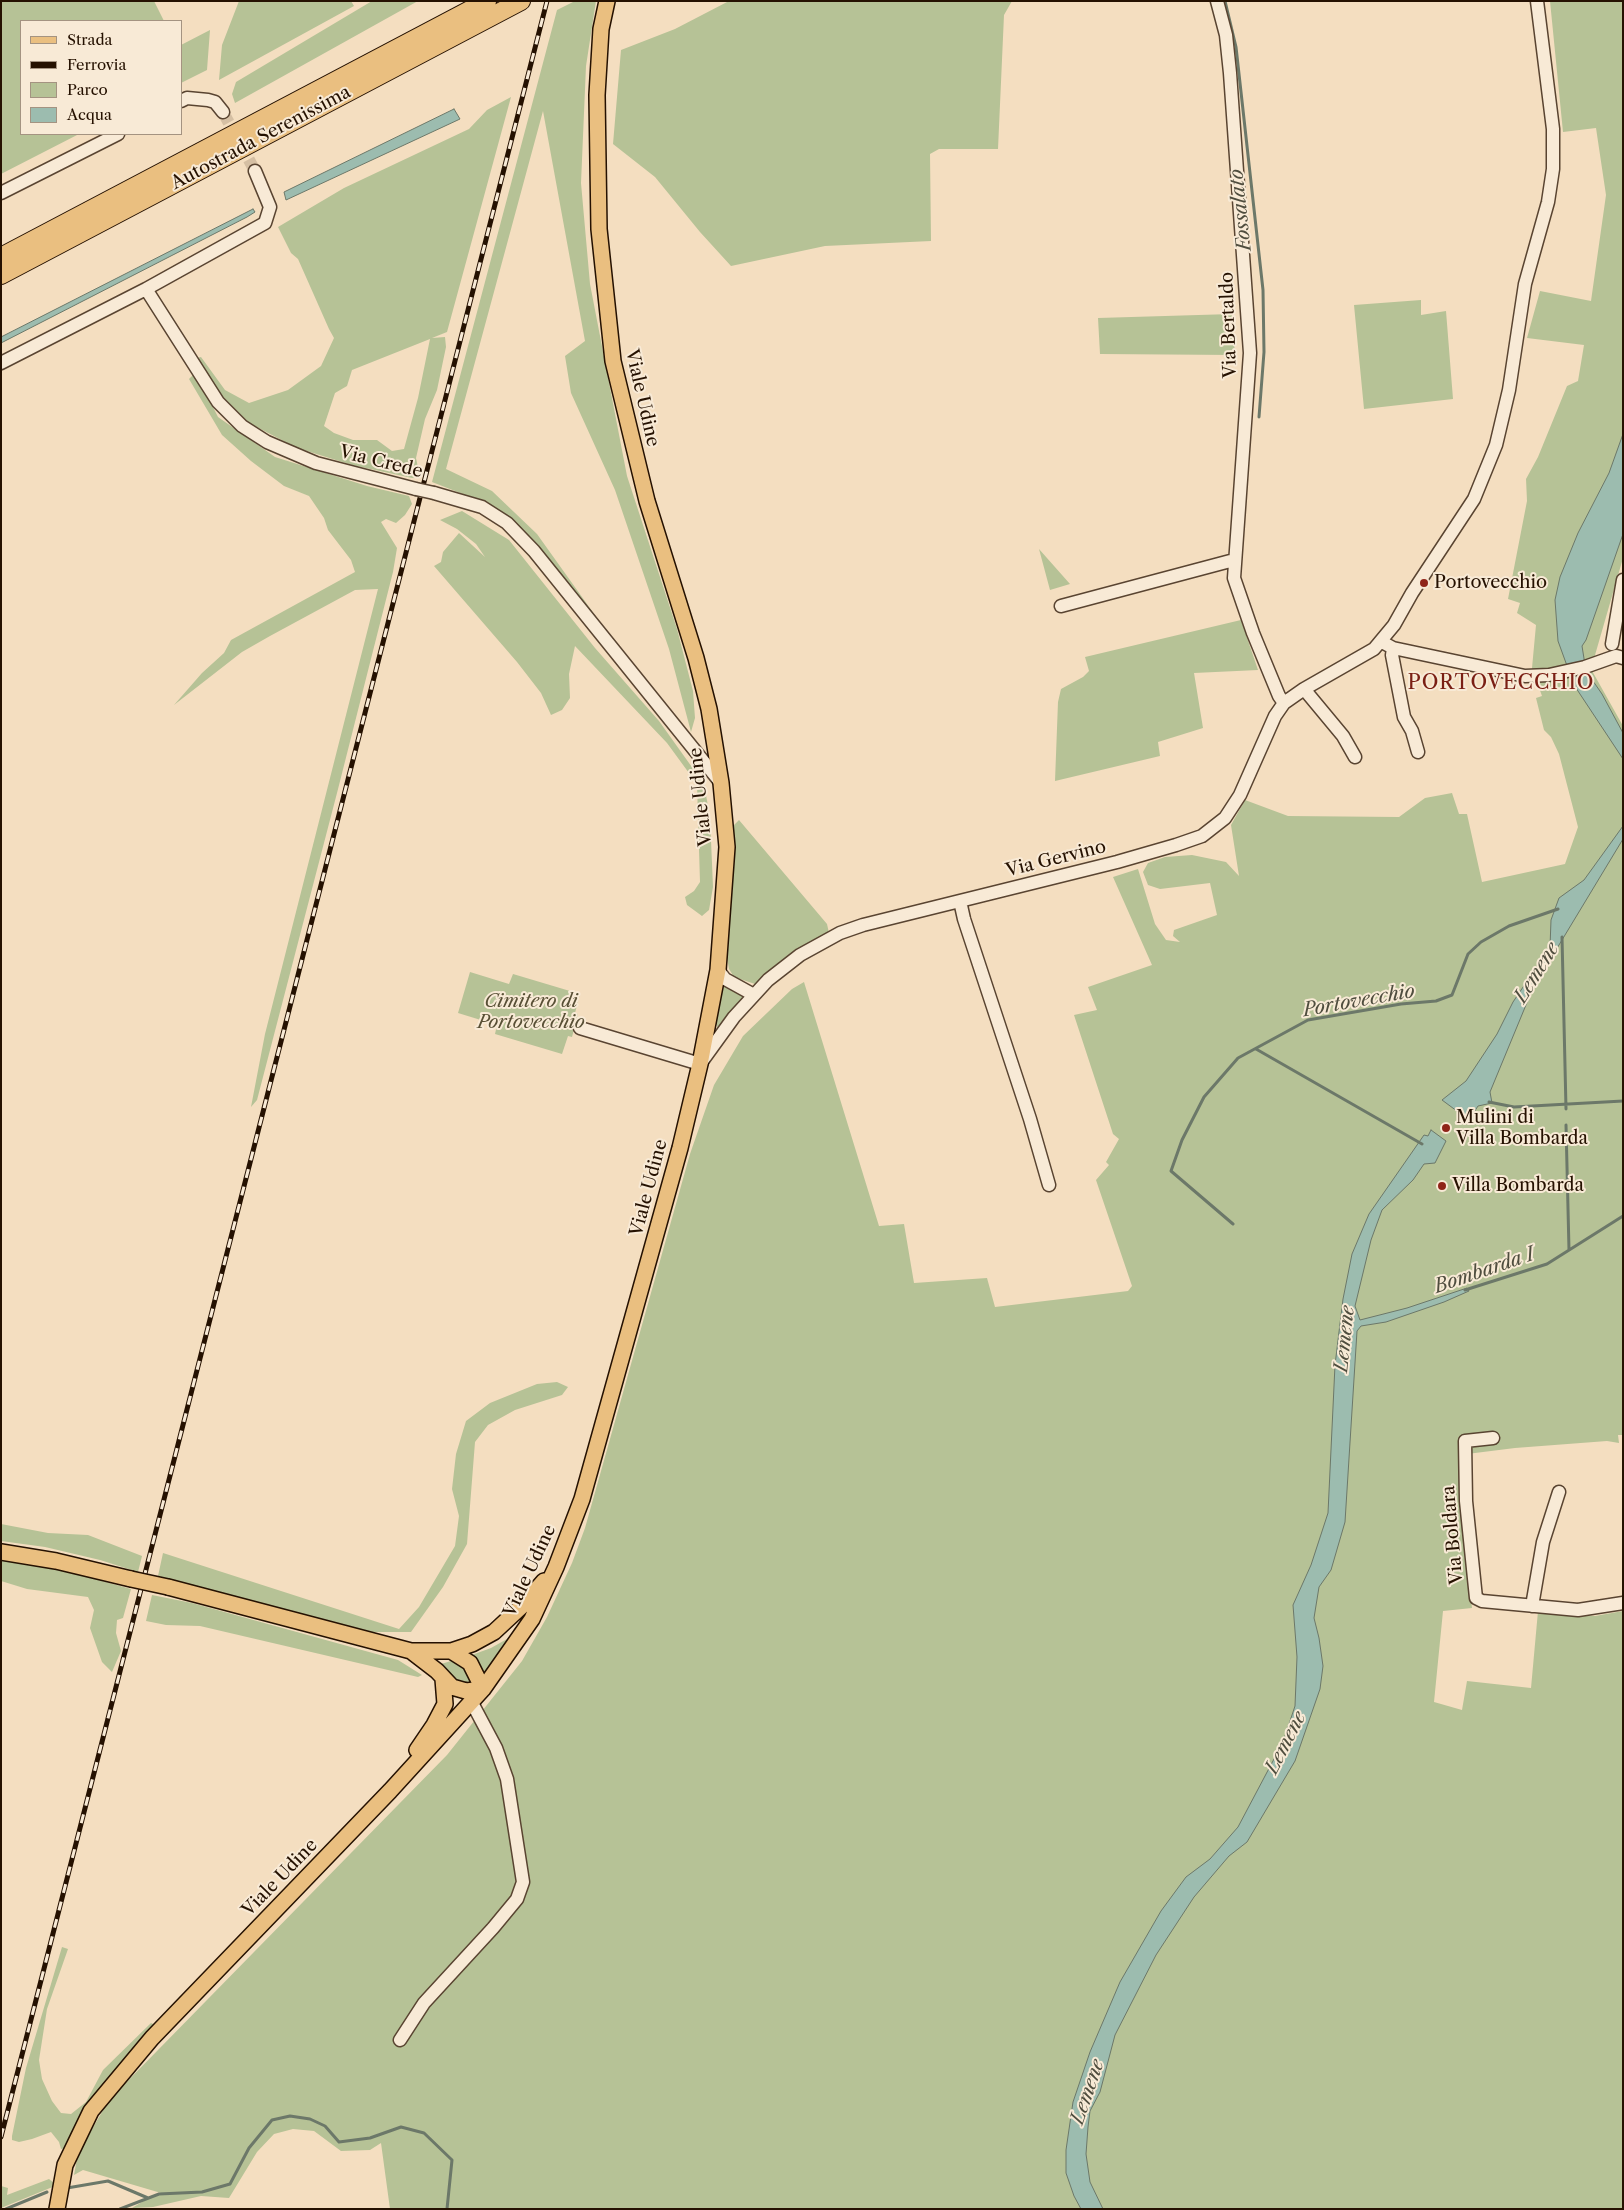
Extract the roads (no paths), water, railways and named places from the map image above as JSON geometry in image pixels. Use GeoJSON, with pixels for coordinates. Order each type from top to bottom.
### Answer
{"type":"FeatureCollection","features":[{"type":"Feature","properties":{"kind":"highway","name":"Autostrada Serenissima"},"geometry":{"type":"LineString","coordinates":[[1,257],[487,1]]}},
{"type":"Feature","properties":{"kind":"highway","name":"Autostrada Serenissima"},"geometry":{"type":"LineString","coordinates":[[1,275],[521,1]]}},
{"type":"Feature","properties":{"kind":"main road","name":"Viale Udine"},"geometry":{"type":"LineString","coordinates":[[57,2209],[66,2164],[91,2111],[152,2038],[390,1791],[483,1689],[532,1619],[556,1567],[582,1499],[680,1148],[700,1064],[718,970],[727,847],[722,784],[709,709],[647,501],[613,361],[599,229],[596,95],[601,29],[607,1]]}},
{"type":"Feature","properties":{"kind":"main road"},"geometry":{"type":"LineString","coordinates":[[1,1552],[56,1561],[168,1587],[411,1651],[451,1651],[472,1644],[494,1632],[522,1606],[556,1567]]}},
{"type":"Feature","properties":{"kind":"main road"},"geometry":{"type":"LineString","coordinates":[[411,1651],[437,1671],[452,1687],[466,1690],[483,1689],[470,1663],[451,1651]]}},
{"type":"Feature","properties":{"kind":"main road"},"geometry":{"type":"LineString","coordinates":[[390,1791],[434,1725],[445,1704],[443,1679]]}},
{"type":"Feature","properties":{"kind":"street","name":"Via Bertaldo"},"geometry":{"type":"LineString","coordinates":[[1217,1],[1226,35],[1230,73],[1250,353],[1234,578],[1253,634],[1281,699]]}},
{"type":"Feature","properties":{"kind":"street"},"geometry":{"type":"LineString","coordinates":[[1418,752],[1412,731],[1404,717],[1388,645],[1474,499],[1496,445],[1509,390],[1525,284],[1548,202],[1553,169],[1553,130],[1537,1]]}},
{"type":"Feature","properties":{"kind":"street"},"geometry":{"type":"LineString","coordinates":[[182,101],[188,98],[208,100],[215,102],[223,112]]}},
{"type":"Feature","properties":{"kind":"street"},"geometry":{"type":"LineString","coordinates":[[1,193],[116,135]]}},
{"type":"Feature","properties":{"kind":"street"},"geometry":{"type":"LineString","coordinates":[[1,364],[146,289],[265,223],[270,206],[255,171]]}},
{"type":"Feature","properties":{"kind":"street","name":"Via Crede"},"geometry":{"type":"LineString","coordinates":[[146,289],[218,402],[242,426],[267,442],[316,463],[482,507],[507,523],[534,551],[722,784]]}},
{"type":"Feature","properties":{"kind":"street"},"geometry":{"type":"LineString","coordinates":[[1061,606],[1234,560]]}},
{"type":"Feature","properties":{"kind":"street"},"geometry":{"type":"LineString","coordinates":[[1388,645],[1525,676],[1567,671],[1591,665],[1618,651],[1623,580]]}},
{"type":"Feature","properties":{"kind":"street","name":"Via Gervino"},"geometry":{"type":"LineString","coordinates":[[700,1064],[734,1017],[768,980],[800,955],[840,933],[863,925],[1117,862],[1202,836],[1226,818],[1240,795],[1281,699],[1388,645]]}},
{"type":"Feature","properties":{"kind":"street"},"geometry":{"type":"LineString","coordinates":[[1304,689],[1343,736],[1355,757]]}},
{"type":"Feature","properties":{"kind":"street"},"geometry":{"type":"LineString","coordinates":[[960,901],[964,919],[1030,1118],[1049,1185]]}},
{"type":"Feature","properties":{"kind":"street"},"geometry":{"type":"LineString","coordinates":[[718,970],[726,980],[754,995]]}},
{"type":"Feature","properties":{"kind":"street"},"geometry":{"type":"LineString","coordinates":[[580,1028],[700,1064]]}},
{"type":"Feature","properties":{"kind":"street","name":"Via Boldara"},"geometry":{"type":"LineString","coordinates":[[1493,1438],[1465,1441],[1466,1501],[1476,1598],[1482,1601],[1578,1610],[1623,1603]]}},
{"type":"Feature","properties":{"kind":"street"},"geometry":{"type":"LineString","coordinates":[[1532,1606],[1543,1542],[1559,1492]]}},
{"type":"Feature","properties":{"kind":"street"},"geometry":{"type":"LineString","coordinates":[[400,2040],[424,2003],[517,1899],[523,1882],[507,1779],[496,1748],[472,1701]]}},
{"type":"Feature","properties":{"kind":"water"},"geometry":{"type":"Polygon","coordinates":[[[454,109],[460,119],[286,200],[284,192],[454,109]]]}},
{"type":"Feature","properties":{"kind":"water"},"geometry":{"type":"Polygon","coordinates":[[[253,209],[255,212],[247,217],[1,343],[1,337],[253,209]]]}},
{"type":"Feature","properties":{"kind":"water"},"geometry":{"type":"Polygon","coordinates":[[[1623,434],[1623,534],[1586,640],[1582,646],[1586,671],[1602,694],[1623,733],[1623,759],[1574,685],[1558,641],[1555,600],[1560,577],[1578,533],[1609,473],[1623,434]]]}},
{"type":"Feature","properties":{"kind":"water","name":"Lemene"},"geometry":{"type":"Polygon","coordinates":[[[1623,826],[1623,839],[1533,988],[1490,1092],[1492,1103],[1478,1106],[1469,1120],[1442,1100],[1466,1081],[1497,1034],[1513,1002],[1550,947],[1551,920],[1559,898],[1584,880],[1623,826]]]}},
{"type":"Feature","properties":{"kind":"water","name":"Lemene"},"geometry":{"type":"Polygon","coordinates":[[[1431,1130],[1446,1141],[1435,1163],[1424,1164],[1413,1180],[1382,1210],[1371,1240],[1355,1306],[1360,1320],[1407,1308],[1467,1288],[1469,1291],[1444,1302],[1386,1322],[1361,1326],[1357,1331],[1345,1522],[1331,1570],[1319,1587],[1314,1618],[1323,1666],[1320,1689],[1295,1761],[1247,1842],[1229,1856],[1194,1897],[1156,1955],[1115,2035],[1100,2092],[1090,2111],[1086,2154],[1090,2182],[1103,2209],[1081,2209],[1066,2173],[1066,2150],[1073,2102],[1090,2052],[1120,1982],[1161,1911],[1186,1877],[1210,1859],[1238,1827],[1283,1742],[1295,1706],[1297,1657],[1293,1605],[1311,1565],[1328,1513],[1335,1365],[1343,1299],[1352,1254],[1369,1214],[1424,1135],[1428,1136],[1431,1130]]]}},
{"type":"Feature","properties":{"kind":"waterway","name":"Fossalato"},"geometry":{"type":"LineString","coordinates":[[1225,1],[1236,47],[1263,290],[1264,352],[1259,417]]}},
{"type":"Feature","properties":{"kind":"waterway","name":"Portovecchio"},"geometry":{"type":"LineString","coordinates":[[1233,1224],[1171,1171],[1182,1140],[1204,1097],[1238,1058],[1308,1020],[1401,1004],[1436,1001],[1452,995],[1468,954],[1481,942],[1509,926],[1558,909]]}},
{"type":"Feature","properties":{"kind":"waterway","name":"Lemene"},"geometry":{"type":"LineString","coordinates":[[1562,937],[1566,1109]]}},
{"type":"Feature","properties":{"kind":"waterway"},"geometry":{"type":"LineString","coordinates":[[1256,1049],[1422,1144]]}},
{"type":"Feature","properties":{"kind":"waterway","name":"Bombarda I"},"geometry":{"type":"LineString","coordinates":[[1489,1102],[1514,1107],[1623,1101]]}},
{"type":"Feature","properties":{"kind":"waterway"},"geometry":{"type":"LineString","coordinates":[[1566,1125],[1569,1250]]}},
{"type":"Feature","properties":{"kind":"waterway","name":"Bombarda I"},"geometry":{"type":"LineString","coordinates":[[1465,1290],[1547,1264],[1623,1216]]}},
{"type":"Feature","properties":{"kind":"waterway"},"geometry":{"type":"LineString","coordinates":[[120,2209],[159,2194],[202,2192],[230,2184],[249,2148],[272,2120],[290,2116],[310,2119],[325,2126],[339,2142],[370,2138],[401,2127],[424,2133],[452,2160],[447,2209]]}},
{"type":"Feature","properties":{"kind":"waterway"},"geometry":{"type":"LineString","coordinates":[[67,2188],[108,2181],[148,2198]]}},
{"type":"Feature","properties":{"kind":"waterway"},"geometry":{"type":"LineString","coordinates":[[6,2209],[47,2192]]}},
{"type":"Feature","properties":{"kind":"tunnel"},"geometry":{"type":"LineString","coordinates":[[223,112],[255,171]]}},
{"type":"Feature","properties":{"kind":"railway"},"geometry":{"type":"LineString","coordinates":[[1,2137],[547,1]]}},
{"type":"Feature","properties":{"kind":"place","name":"Portovecchio"},"geometry":{"type":"Point","coordinates":[1424,583]}},
{"type":"Feature","properties":{"kind":"place","name":"Mulini di Villa Bombarda"},"geometry":{"type":"Point","coordinates":[1446,1128]}},
{"type":"Feature","properties":{"kind":"place","name":"Villa Bombarda"},"geometry":{"type":"Point","coordinates":[1442,1186]}},
{"type":"Feature","properties":{"kind":"district","name":"PORTOVECCHIO"},"geometry":{"type":"Point","coordinates":[1501,683]}},
{"type":"Feature","properties":{"kind":"park label","name":"Cimitero di Portovecchio"},"geometry":{"type":"Point","coordinates":[531,1012]}}]}
